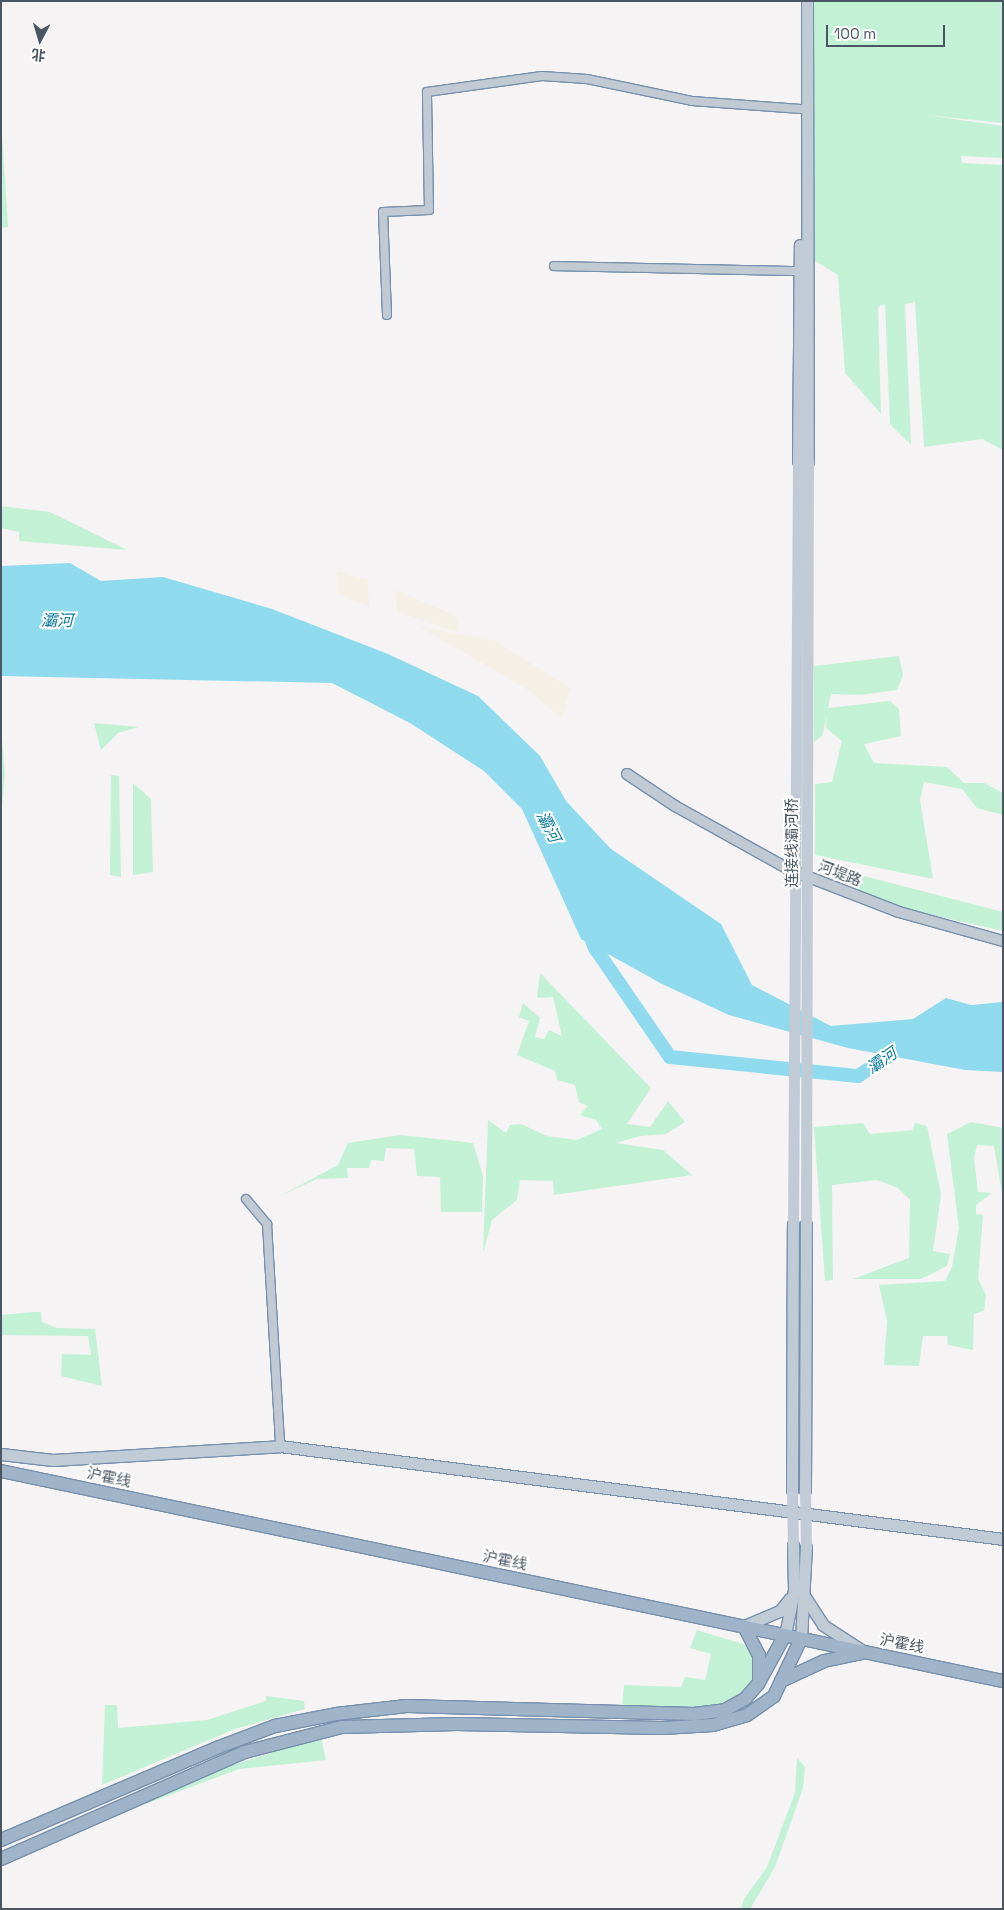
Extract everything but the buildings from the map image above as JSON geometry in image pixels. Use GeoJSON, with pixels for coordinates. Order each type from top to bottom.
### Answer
{"type":"FeatureCollection","features":[{"type":"Feature","properties":{"kind":"highway","name":"沪霍线"},"geometry":{"type":"LineString","coordinates":[[1,1471],[1003,1681]]}},
{"type":"Feature","properties":{"kind":"highway"},"geometry":{"type":"LineString","coordinates":[[744,1626],[760,1655],[759,1682]]}},
{"type":"Feature","properties":{"kind":"highway"},"geometry":{"type":"LineString","coordinates":[[1,1840],[118,1788],[275,1726],[336,1714],[407,1706],[694,1714],[725,1710],[745,1699],[759,1682],[785,1634]]}},
{"type":"Feature","properties":{"kind":"highway"},"geometry":{"type":"LineString","coordinates":[[1,1859],[245,1752],[342,1727],[457,1724],[663,1728],[714,1725],[747,1715],[774,1696],[801,1639]]}},
{"type":"Feature","properties":{"kind":"highway"},"geometry":{"type":"LineString","coordinates":[[781,1681],[824,1661],[864,1652]]}},
{"type":"Feature","properties":{"kind":"main road"},"geometry":{"type":"LineString","coordinates":[[800,1],[800,270],[803,462]]}},
{"type":"Feature","properties":{"kind":"main road"},"geometry":{"type":"LineString","coordinates":[[803,462],[806,1]]}},
{"type":"Feature","properties":{"kind":"main road","name":"连接线灞河桥"},"geometry":{"type":"LineString","coordinates":[[785,1634],[793,1594],[793,1224],[803,462]]}},
{"type":"Feature","properties":{"kind":"main road","name":"连接线灞河桥"},"geometry":{"type":"LineString","coordinates":[[801,1639],[805,1597],[806,1547],[803,462]]}},
{"type":"Feature","properties":{"kind":"main road"},"geometry":{"type":"LineString","coordinates":[[1,1454],[53,1460],[280,1446],[1003,1539]]}},
{"type":"Feature","properties":{"kind":"main road"},"geometry":{"type":"LineString","coordinates":[[744,1626],[780,1611],[793,1594]]}},
{"type":"Feature","properties":{"kind":"main road"},"geometry":{"type":"LineString","coordinates":[[805,1597],[823,1625],[864,1652]]}},
{"type":"Feature","properties":{"kind":"street"},"geometry":{"type":"LineString","coordinates":[[386,315],[383,212],[429,210],[426,92],[542,76],[588,79],[692,101],[801,109]]}},
{"type":"Feature","properties":{"kind":"street"},"geometry":{"type":"LineString","coordinates":[[554,266],[800,270]]}},
{"type":"Feature","properties":{"kind":"street","name":"河堤路"},"geometry":{"type":"LineString","coordinates":[[627,774],[675,806],[788,869],[899,912],[1003,941]]}},
{"type":"Feature","properties":{"kind":"street"},"geometry":{"type":"LineString","coordinates":[[246,1199],[267,1224],[280,1446]]}},
{"type":"Feature","properties":{"kind":"green space"},"geometry":{"type":"Polygon","coordinates":[[[806,1],[1003,1],[1003,123],[925,115],[1003,126],[1003,158],[961,156],[962,163],[1003,165],[1003,450],[982,439],[924,447],[915,302],[905,304],[911,445],[890,424],[885,304],[878,307],[881,414],[845,373],[838,275],[807,256],[806,1]]]}},
{"type":"Feature","properties":{"kind":"green space"},"geometry":{"type":"Polygon","coordinates":[[[1,118],[8,227],[1,228],[1,118]]]}},
{"type":"Feature","properties":{"kind":"green space"},"geometry":{"type":"Polygon","coordinates":[[[1,506],[50,512],[127,550],[19,541],[19,532],[1,528],[1,506]]]}},
{"type":"Feature","properties":{"kind":"green space"},"geometry":{"type":"Polygon","coordinates":[[[899,656],[903,675],[897,690],[861,695],[831,694],[828,708],[890,701],[899,709],[901,736],[864,744],[874,763],[947,767],[964,783],[984,783],[1003,793],[1003,815],[977,808],[962,789],[924,782],[920,800],[933,879],[815,855],[815,784],[832,782],[842,741],[826,728],[827,716],[822,736],[814,742],[814,666],[899,656]]]}},
{"type":"Feature","properties":{"kind":"green space"},"geometry":{"type":"Polygon","coordinates":[[[94,723],[139,727],[118,733],[101,750],[94,723]]]}},
{"type":"Feature","properties":{"kind":"green space"},"geometry":{"type":"Polygon","coordinates":[[[1,728],[5,774],[2,806],[1,805],[1,728]]]}},
{"type":"Feature","properties":{"kind":"green space"},"geometry":{"type":"Polygon","coordinates":[[[111,775],[119,776],[121,877],[110,875],[111,775]]]}},
{"type":"Feature","properties":{"kind":"green space"},"geometry":{"type":"Polygon","coordinates":[[[133,783],[151,799],[153,872],[133,875],[133,783]]]}},
{"type":"Feature","properties":{"kind":"green space"},"geometry":{"type":"Polygon","coordinates":[[[864,876],[1003,912],[1003,931],[906,909],[855,889],[864,876]]]}},
{"type":"Feature","properties":{"kind":"green space"},"geometry":{"type":"Polygon","coordinates":[[[540,973],[651,1088],[627,1124],[650,1127],[668,1101],[685,1122],[666,1134],[640,1136],[616,1143],[663,1150],[692,1175],[554,1195],[553,1181],[520,1180],[517,1200],[492,1220],[483,1253],[488,1120],[506,1133],[510,1125],[521,1124],[547,1136],[577,1140],[602,1129],[596,1120],[580,1115],[588,1106],[579,1102],[575,1085],[557,1080],[555,1071],[517,1055],[529,1021],[519,1017],[523,1003],[540,1018],[535,1037],[544,1039],[549,1030],[562,1036],[553,997],[537,998],[540,973]]]}},
{"type":"Feature","properties":{"kind":"green space"},"geometry":{"type":"Polygon","coordinates":[[[971,1122],[1003,1128],[1003,1200],[994,1146],[977,1145],[974,1158],[978,1192],[992,1193],[976,1205],[976,1214],[983,1215],[978,1279],[986,1295],[984,1311],[974,1314],[973,1350],[948,1345],[947,1336],[923,1336],[919,1366],[884,1365],[887,1321],[879,1285],[945,1281],[952,1267],[959,1228],[947,1134],[971,1122]]]}},
{"type":"Feature","properties":{"kind":"green space"},"geometry":{"type":"Polygon","coordinates":[[[863,1123],[870,1134],[913,1130],[915,1123],[927,1126],[941,1194],[933,1251],[950,1254],[947,1266],[921,1279],[853,1279],[909,1258],[910,1200],[898,1188],[877,1180],[832,1185],[833,1280],[825,1281],[814,1127],[863,1123]]]}},
{"type":"Feature","properties":{"kind":"green space"},"geometry":{"type":"Polygon","coordinates":[[[401,1135],[473,1143],[483,1176],[482,1212],[441,1212],[440,1177],[417,1176],[414,1149],[386,1148],[384,1161],[371,1160],[369,1168],[347,1168],[348,1178],[317,1179],[280,1196],[338,1165],[348,1143],[401,1135]]]}},
{"type":"Feature","properties":{"kind":"green space"},"geometry":{"type":"Polygon","coordinates":[[[41,1312],[42,1322],[57,1328],[95,1329],[102,1386],[61,1376],[62,1354],[91,1355],[88,1336],[1,1335],[1,1315],[41,1312]]]}},
{"type":"Feature","properties":{"kind":"green space"},"geometry":{"type":"Polygon","coordinates":[[[697,1630],[753,1647],[757,1671],[750,1689],[716,1707],[622,1707],[624,1685],[681,1687],[685,1677],[705,1680],[711,1654],[690,1648],[697,1630]]]}},
{"type":"Feature","properties":{"kind":"green space"},"geometry":{"type":"Polygon","coordinates":[[[266,1696],[304,1701],[305,1709],[235,1729],[102,1785],[105,1705],[117,1705],[118,1728],[207,1720],[266,1701],[266,1696]]]}},
{"type":"Feature","properties":{"kind":"green space"},"geometry":{"type":"Polygon","coordinates":[[[321,1737],[326,1760],[239,1769],[103,1820],[199,1776],[321,1737]]]}},
{"type":"Feature","properties":{"kind":"green space"},"geometry":{"type":"Polygon","coordinates":[[[797,1758],[805,1767],[803,1788],[775,1867],[750,1909],[741,1909],[744,1899],[767,1867],[795,1793],[797,1758]]]}},
{"type":"Feature","properties":{"kind":"sand"},"geometry":{"type":"Polygon","coordinates":[[[337,571],[368,580],[369,606],[337,594],[337,571]]]}},
{"type":"Feature","properties":{"kind":"sand"},"geometry":{"type":"Polygon","coordinates":[[[396,590],[456,616],[460,632],[397,612],[396,590]]]}},
{"type":"Feature","properties":{"kind":"sand"},"geometry":{"type":"Polygon","coordinates":[[[420,627],[496,641],[571,689],[561,718],[530,691],[420,627]]]}},
{"type":"Feature","properties":{"kind":"water","name":"灞河"},"geometry":{"type":"Polygon","coordinates":[[[70,563],[101,581],[163,577],[272,609],[388,654],[478,696],[540,756],[566,801],[611,849],[721,924],[752,985],[831,1026],[913,1019],[946,998],[1003,1014],[1003,1072],[965,1070],[848,1048],[729,1015],[662,984],[581,939],[522,809],[484,771],[410,723],[332,683],[1,676],[1,566],[70,563]]]}},
{"type":"Feature","properties":{"kind":"waterway","name":"灞河"},"geometry":{"type":"LineString","coordinates":[[588,929],[595,948],[670,1057],[858,1076],[904,1046]]}},
{"type":"Feature","properties":{"kind":"waterway","name":"灞河"},"geometry":{"type":"LineString","coordinates":[[973,1012],[1003,1009]]}}]}
